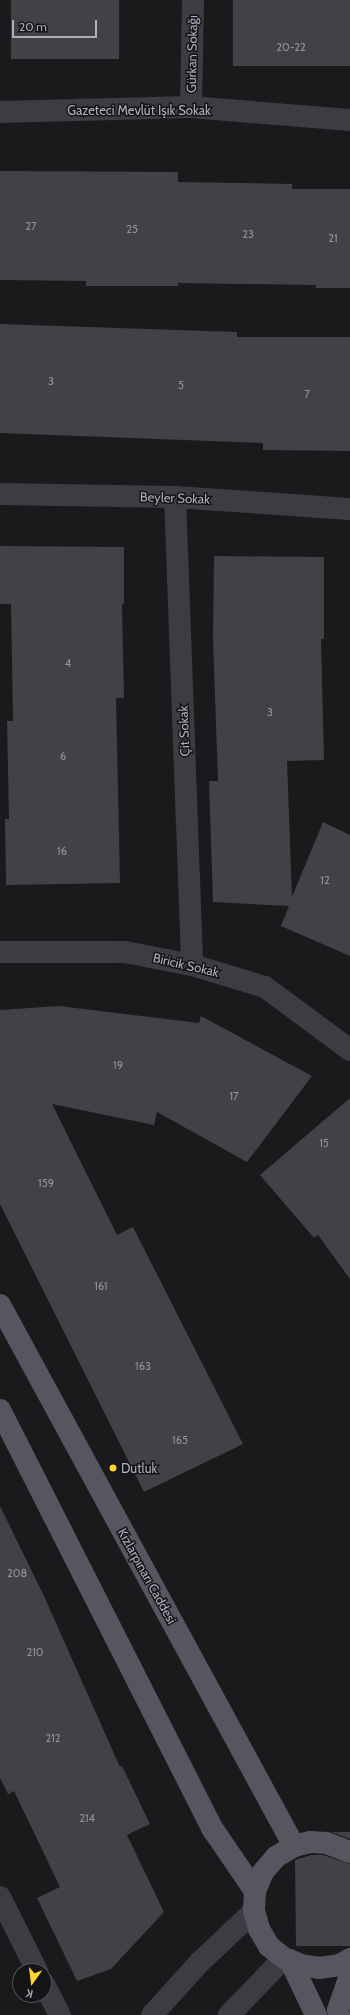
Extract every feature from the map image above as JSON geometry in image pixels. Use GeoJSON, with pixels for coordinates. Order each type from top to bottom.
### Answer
{"type":"FeatureCollection","features":[{"type":"Feature","properties":{"kind":"main road","name":"Kızlarpınarı Caddesi"},"geometry":{"type":"LineString","coordinates":[[0,1305],[294,1846]]}},
{"type":"Feature","properties":{"kind":"main road"},"geometry":{"type":"LineString","coordinates":[[0,1410],[214,1831],[255,1901],[259,1929],[269,1946],[287,1959],[319,1968],[340,1965],[350,1959]]}},
{"type":"Feature","properties":{"kind":"main road"},"geometry":{"type":"LineString","coordinates":[[255,1901],[263,1872],[276,1856],[294,1846],[310,1842],[326,1843],[350,1852]]}},
{"type":"Feature","properties":{"kind":"main road"},"geometry":{"type":"LineString","coordinates":[[287,1959],[316,2015]]}},
{"type":"Feature","properties":{"kind":"main road"},"geometry":{"type":"LineString","coordinates":[[339,2015],[338,2010],[350,1976]]}},
{"type":"Feature","properties":{"kind":"street","name":"Gürkan Sokağı"},"geometry":{"type":"LineString","coordinates":[[191,107],[193,0]]}},
{"type":"Feature","properties":{"kind":"street","name":"Gazeteci Mevlüt Işık Sokak"},"geometry":{"type":"LineString","coordinates":[[0,112],[191,107],[350,120]]}},
{"type":"Feature","properties":{"kind":"street","name":"Beyler Sokak"},"geometry":{"type":"LineString","coordinates":[[0,494],[175,497],[350,508]]}},
{"type":"Feature","properties":{"kind":"street","name":"Çit Sokak"},"geometry":{"type":"LineString","coordinates":[[175,497],[192,964]]}},
{"type":"Feature","properties":{"kind":"street","name":"Biricik Sokak"},"geometry":{"type":"LineString","coordinates":[[0,952],[125,952],[192,964],[265,987],[350,1050]]}},
{"type":"Feature","properties":{"kind":"street"},"geometry":{"type":"LineString","coordinates":[[0,1897],[33,1963]]}},
{"type":"Feature","properties":{"kind":"street"},"geometry":{"type":"LineString","coordinates":[[152,2015],[255,1901]]}},
{"type":"Feature","properties":{"kind":"street"},"geometry":{"type":"LineString","coordinates":[[229,2015],[287,1959]]}},
{"type":"Feature","properties":{"kind":"street"},"geometry":{"type":"LineString","coordinates":[[52,2000],[60,2015]]}},
{"type":"Feature","properties":{"kind":"building"},"geometry":{"type":"Polygon","coordinates":[[[11,0],[119,0],[119,59],[11,59],[11,0]]]}},
{"type":"Feature","properties":{"kind":"building"},"geometry":{"type":"Polygon","coordinates":[[[233,0],[350,0],[350,66],[233,66],[233,0]]]}},
{"type":"Feature","properties":{"kind":"building"},"geometry":{"type":"Polygon","coordinates":[[[0,171],[178,172],[178,182],[292,184],[292,189],[350,189],[350,288],[316,288],[316,285],[178,283],[178,286],[86,286],[86,281],[0,280],[0,171]]]}},
{"type":"Feature","properties":{"kind":"building"},"geometry":{"type":"Polygon","coordinates":[[[0,324],[237,332],[237,337],[350,337],[350,451],[263,450],[263,443],[0,433],[0,324]]]}},
{"type":"Feature","properties":{"kind":"building"},"geometry":{"type":"Polygon","coordinates":[[[0,546],[124,547],[124,604],[122,604],[124,698],[116,698],[120,883],[6,885],[5,819],[9,819],[7,721],[13,721],[11,604],[0,604],[0,546]]]}},
{"type":"Feature","properties":{"kind":"building"},"geometry":{"type":"Polygon","coordinates":[[[214,556],[324,557],[324,639],[321,639],[324,760],[287,761],[292,897],[323,822],[350,835],[350,956],[281,926],[289,906],[213,902],[209,781],[218,781],[213,639],[214,556]]]}},
{"type":"Feature","properties":{"kind":"building"},"geometry":{"type":"Polygon","coordinates":[[[59,1006],[199,1023],[201,1016],[312,1076],[247,1162],[157,1112],[154,1125],[52,1104],[117,1235],[133,1227],[243,1444],[144,1492],[0,1204],[0,1010],[59,1006]]]}},
{"type":"Feature","properties":{"kind":"building"},"geometry":{"type":"Polygon","coordinates":[[[350,1098],[350,1279],[318,1235],[314,1238],[260,1175],[350,1098]]]}},
{"type":"Feature","properties":{"kind":"building"},"geometry":{"type":"Polygon","coordinates":[[[0,1506],[44,1596],[120,1767],[122,1766],[150,1824],[127,1835],[164,1912],[111,1969],[77,1981],[37,1898],[60,1887],[14,1791],[8,1794],[0,1778],[0,1506]]]}},
{"type":"Feature","properties":{"kind":"building"},"geometry":{"type":"Polygon","coordinates":[[[331,1832],[350,1832],[350,1839],[331,1832]]]}},
{"type":"Feature","properties":{"kind":"building"},"geometry":{"type":"Polygon","coordinates":[[[311,1855],[323,1855],[350,1864],[350,1946],[296,1946],[295,1860],[311,1855]]]}},
{"type":"Feature","properties":{"kind":"place","name":"Dutluk"},"geometry":{"type":"Point","coordinates":[113,1468]}}]}
